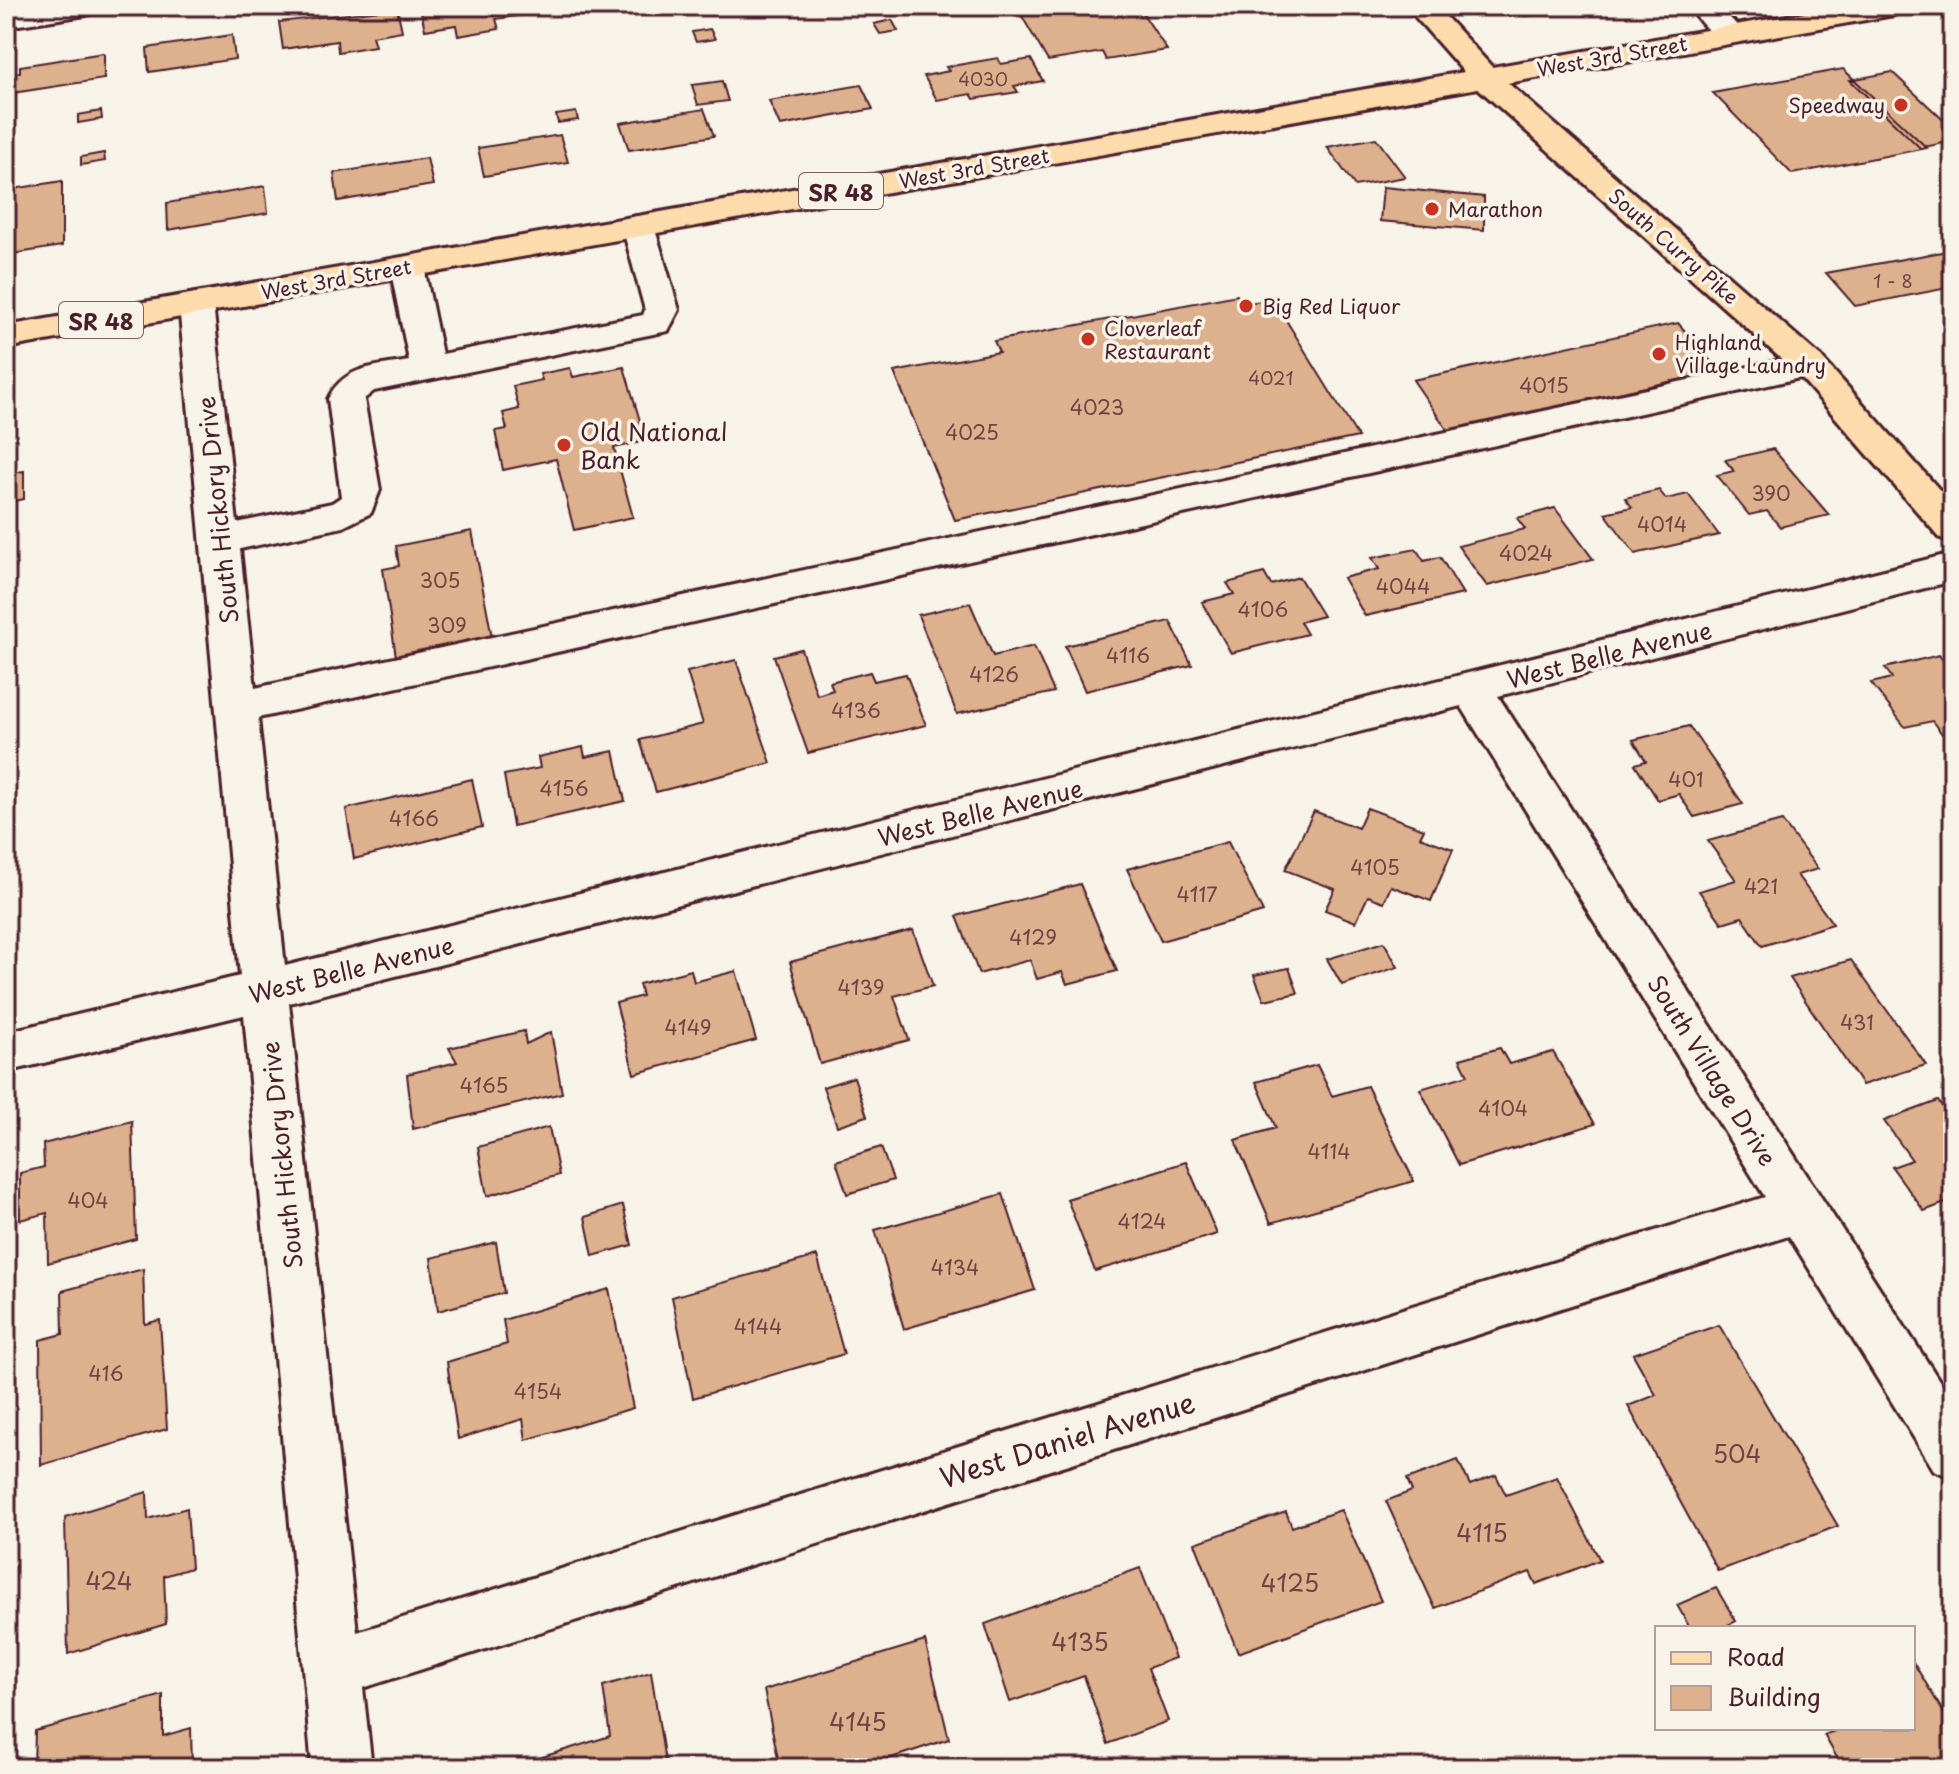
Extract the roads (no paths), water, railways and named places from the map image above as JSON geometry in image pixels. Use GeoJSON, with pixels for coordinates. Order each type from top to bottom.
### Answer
{"type":"FeatureCollection","features":[{"type":"Feature","properties":{"kind":"main road","name":"South Curry Pike"},"geometry":{"type":"LineString","coordinates":[[1420,6],[1486,79],[1809,365],[1953,529]]}},
{"type":"Feature","properties":{"kind":"main road","name":"West 3rd Street"},"geometry":{"type":"LineString","coordinates":[[6,337],[1894,6]]}},
{"type":"Feature","properties":{"kind":"street"},"geometry":{"type":"LineString","coordinates":[[6,18],[86,6]]}},
{"type":"Feature","properties":{"kind":"street"},"geometry":{"type":"LineString","coordinates":[[1703,6],[1731,35]]}},
{"type":"Feature","properties":{"kind":"street"},"geometry":{"type":"LineString","coordinates":[[220,540],[343,514],[358,504],[361,490],[346,399],[351,388],[364,381],[656,323],[662,310],[638,226]]}},
{"type":"Feature","properties":{"kind":"street"},"geometry":{"type":"LineString","coordinates":[[407,267],[428,369]]}},
{"type":"Feature","properties":{"kind":"street","name":"South Hickory Drive"},"geometry":{"type":"LineString","coordinates":[[196,304],[342,1768]]}},
{"type":"Feature","properties":{"kind":"street"},"geometry":{"type":"LineString","coordinates":[[237,707],[1809,365]]}},
{"type":"Feature","properties":{"kind":"street","name":"West Belle Avenue"},"geometry":{"type":"LineString","coordinates":[[6,1052],[265,990],[1953,567]]}},
{"type":"Feature","properties":{"kind":"street","name":"South Village Drive"},"geometry":{"type":"LineString","coordinates":[[1472,689],[1953,1451]]}},
{"type":"Feature","properties":{"kind":"street","name":"West Daniel Avenue"},"geometry":{"type":"LineString","coordinates":[[332,1669],[1801,1209]]}},
{"type":"Feature","properties":{"kind":"place","name":"Speedway"},"geometry":{"type":"Point","coordinates":[1901,105]}},
{"type":"Feature","properties":{"kind":"place","name":"Marathon"},"geometry":{"type":"Point","coordinates":[1432,209]}},
{"type":"Feature","properties":{"kind":"place","name":"Big Red Liquor"},"geometry":{"type":"Point","coordinates":[1246,306]}},
{"type":"Feature","properties":{"kind":"place","name":"Cloverleaf Restaurant"},"geometry":{"type":"Point","coordinates":[1088,339]}},
{"type":"Feature","properties":{"kind":"place","name":"Highland Village Laundry"},"geometry":{"type":"Point","coordinates":[1659,354]}},
{"type":"Feature","properties":{"kind":"place","name":"Old National Bank"},"geometry":{"type":"Point","coordinates":[564,445]}}]}
